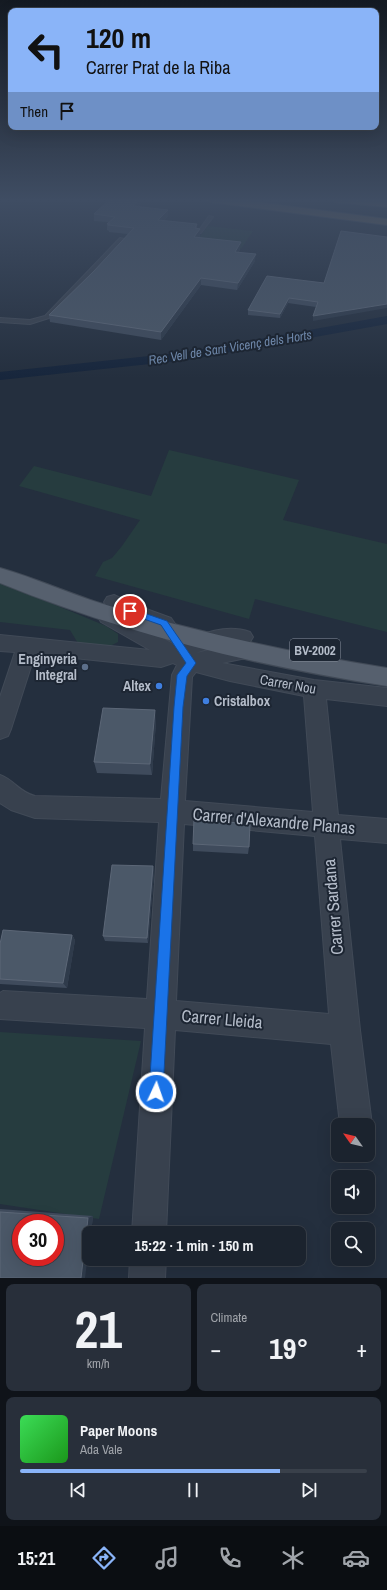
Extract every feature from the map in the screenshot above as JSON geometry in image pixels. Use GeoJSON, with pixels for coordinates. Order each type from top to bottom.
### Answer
{"type":"FeatureCollection","features":[{"type":"Feature","properties":{"kind":"main road","name":"BV-2002"},"geometry":{"type":"LineString","coordinates":[[0,562],[171,632],[206,641],[244,644],[387,663]]}},
{"type":"Feature","properties":{"kind":"main road","name":"BV-2002"},"geometry":{"type":"LineString","coordinates":[[0,575],[32,588],[106,606],[244,644],[387,677]]}},
{"type":"Feature","properties":{"kind":"street","name":"BV-2002"},"geometry":{"type":"LineString","coordinates":[[106,606],[125,626],[178,660],[220,655],[244,644]]}},
{"type":"Feature","properties":{"kind":"street"},"geometry":{"type":"LineString","coordinates":[[109,654],[122,647],[125,643],[127,636],[125,626]]}},
{"type":"Feature","properties":{"kind":"street"},"geometry":{"type":"LineString","coordinates":[[149,1226],[172,811],[178,660],[171,632]]}},
{"type":"Feature","properties":{"kind":"street"},"geometry":{"type":"LineString","coordinates":[[178,660],[206,641]]}},
{"type":"Feature","properties":{"kind":"street","name":"Carrer Nou"},"geometry":{"type":"LineString","coordinates":[[0,643],[178,660],[230,673],[314,689],[387,697]]}},
{"type":"Feature","properties":{"kind":"street"},"geometry":{"type":"LineString","coordinates":[[0,729],[28,645]]}},
{"type":"Feature","properties":{"kind":"street","name":"Carrer Sardana"},"geometry":{"type":"LineString","coordinates":[[314,689],[345,1030],[355,1118]]}},
{"type":"Feature","properties":{"kind":"street","name":"Carrer d'Alexandre Planas"},"geometry":{"type":"LineString","coordinates":[[0,786],[8,796],[19,804],[35,807],[172,811],[387,831]]}},
{"type":"Feature","properties":{"kind":"street","name":"Carrer Lleida"},"geometry":{"type":"LineString","coordinates":[[3,1006],[160,1014],[345,1030]]}},
{"type":"Feature","properties":{"kind":"street"},"geometry":{"type":"LineString","coordinates":[[147,1278],[148,1266]]}},
{"type":"Feature","properties":{"kind":"lane"},"geometry":{"type":"LineString","coordinates":[[0,320],[30,323],[47,317],[103,259]]}},
{"type":"Feature","properties":{"kind":"green space"},"geometry":{"type":"Polygon","coordinates":[[[169,450],[299,480],[283,520],[387,544],[387,632],[255,599],[249,619],[95,576],[103,562],[112,558],[140,520],[19,486],[34,466],[151,496],[169,450]]]}},
{"type":"Feature","properties":{"kind":"green space"},"geometry":{"type":"Polygon","coordinates":[[[0,582],[106,626],[118,634],[118,642],[108,647],[79,645],[70,630],[0,622],[0,582]]]}},
{"type":"Feature","properties":{"kind":"green space"},"geometry":{"type":"Polygon","coordinates":[[[0,1032],[141,1041],[99,1219],[0,1204],[0,1032]]]}},
{"type":"Feature","properties":{"kind":"building"},"geometry":{"type":"Polygon","coordinates":[[[105,259],[253,259],[238,283],[201,278],[161,332],[49,315],[105,259]]]}},
{"type":"Feature","properties":{"kind":"building"},"geometry":{"type":"Polygon","coordinates":[[[332,259],[387,259],[387,304],[313,316],[318,302],[289,298],[280,314],[248,310],[267,276],[324,283],[332,259]]]}},
{"type":"Feature","properties":{"kind":"building"},"geometry":{"type":"Polygon","coordinates":[[[103,708],[155,710],[150,764],[94,762],[103,708]]]}},
{"type":"Feature","properties":{"kind":"building"},"geometry":{"type":"Polygon","coordinates":[[[194,819],[250,824],[249,847],[193,844],[194,819]]]}},
{"type":"Feature","properties":{"kind":"building"},"geometry":{"type":"Polygon","coordinates":[[[112,865],[153,866],[147,938],[103,936],[112,865]]]}},
{"type":"Feature","properties":{"kind":"building"},"geometry":{"type":"Polygon","coordinates":[[[3,930],[72,935],[63,983],[0,979],[0,944],[3,930]]]}},
{"type":"Feature","properties":{"kind":"building"},"geometry":{"type":"Polygon","coordinates":[[[0,1212],[29,1214],[12,1214],[12,1266],[64,1266],[64,1216],[88,1218],[87,1226],[82,1226],[81,1278],[0,1278],[0,1212]]]}},
{"type":"Feature","properties":{"kind":"waterway","name":"Rec Vell de Sant Vicenç dels Horts"},"geometry":{"type":"LineString","coordinates":[[0,376],[187,356],[387,320]]}},
{"type":"Feature","properties":{"kind":"place","name":"Enginyeria Integral"},"geometry":{"type":"Point","coordinates":[85,667]}},
{"type":"Feature","properties":{"kind":"place","name":"Altex"},"geometry":{"type":"Point","coordinates":[159,686]}},
{"type":"Feature","properties":{"kind":"place","name":"Cristalbox"},"geometry":{"type":"Point","coordinates":[206,701]}},
{"type":"Feature","properties":{"kind":"route"},"geometry":{"type":"LineString","coordinates":[[130,611],[164,623],[191,663],[182,675],[178,707],[156,1092]]}}]}
